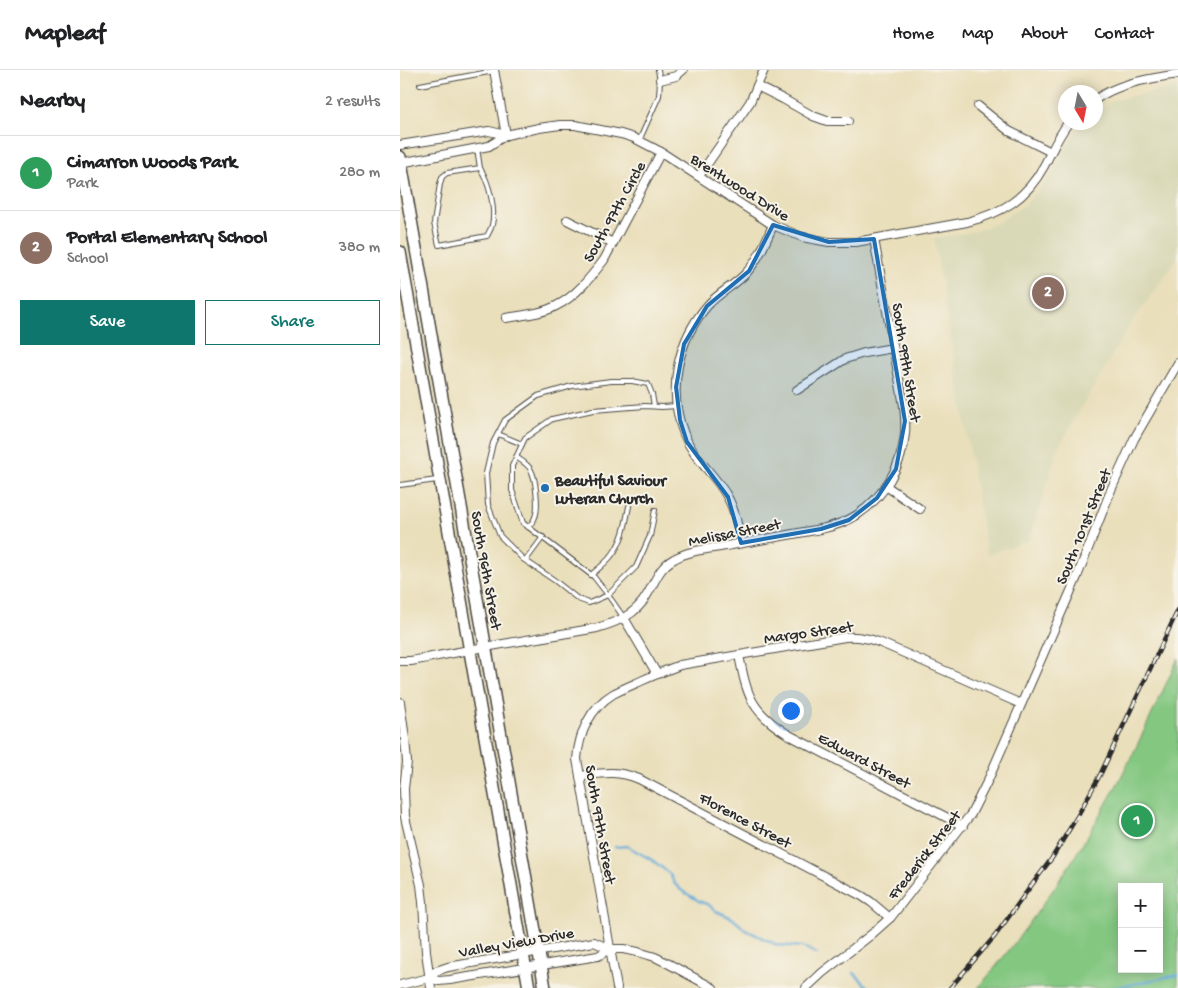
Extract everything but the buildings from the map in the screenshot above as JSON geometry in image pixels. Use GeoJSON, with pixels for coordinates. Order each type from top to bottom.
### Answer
{"type":"FeatureCollection","features":[{"type":"Feature","properties":{"kind":"main road","name":"South 96th Street"},"geometry":{"type":"LineString","coordinates":[[400,161],[545,988]]}},
{"type":"Feature","properties":{"kind":"main road","name":"South 96th Street"},"geometry":{"type":"LineString","coordinates":[[400,252],[529,988]]}},
{"type":"Feature","properties":{"kind":"street"},"geometry":{"type":"LineString","coordinates":[[660,80],[676,76],[683,70]]}},
{"type":"Feature","properties":{"kind":"street"},"geometry":{"type":"LineString","coordinates":[[699,176],[750,102],[764,70]]}},
{"type":"Feature","properties":{"kind":"street"},"geometry":{"type":"LineString","coordinates":[[494,71],[506,135]]}},
{"type":"Feature","properties":{"kind":"street"},"geometry":{"type":"LineString","coordinates":[[1103,95],[1120,86],[1136,81],[1178,74]]}},
{"type":"Feature","properties":{"kind":"street"},"geometry":{"type":"LineString","coordinates":[[757,86],[827,122],[848,121]]}},
{"type":"Feature","properties":{"kind":"street"},"geometry":{"type":"LineString","coordinates":[[978,106],[1010,131],[1051,152]]}},
{"type":"Feature","properties":{"kind":"street","name":"Brentwood Drive"},"geometry":{"type":"LineString","coordinates":[[400,145],[489,131],[506,135],[560,125],[576,125],[621,134],[661,152],[773,225],[802,237],[829,242],[856,242],[967,222],[996,213],[1026,192],[1035,181],[1063,130]]}},
{"type":"Feature","properties":{"kind":"street","name":"Brentwood Drive"},"geometry":{"type":"LineString","coordinates":[[400,161],[490,146],[506,135]]}},
{"type":"Feature","properties":{"kind":"street","name":"South 97th Circle"},"geometry":{"type":"LineString","coordinates":[[506,318],[556,307],[574,294],[595,272],[604,260],[661,152]]}},
{"type":"Feature","properties":{"kind":"street"},"geometry":{"type":"LineString","coordinates":[[567,220],[613,243]]}},
{"type":"Feature","properties":{"kind":"street"},"geometry":{"type":"LineString","coordinates":[[741,543],[733,508],[728,497],[699,461],[687,442],[677,406],[676,377],[681,355],[689,334],[707,306],[716,296],[749,270],[773,225]]}},
{"type":"Feature","properties":{"kind":"street","name":"South 99th Street"},"geometry":{"type":"LineString","coordinates":[[874,239],[904,406],[905,433],[900,457],[896,469],[886,486]]}},
{"type":"Feature","properties":{"kind":"street"},"geometry":{"type":"LineString","coordinates":[[797,390],[845,359],[864,353],[893,348]]}},
{"type":"Feature","properties":{"kind":"street","name":"South 101st Street"},"geometry":{"type":"LineString","coordinates":[[1021,704],[1077,577],[1111,490],[1131,447],[1178,363]]}},
{"type":"Feature","properties":{"kind":"street"},"geometry":{"type":"LineString","coordinates":[[886,486],[920,509]]}},
{"type":"Feature","properties":{"kind":"street","name":"Melissa Street"},"geometry":{"type":"LineString","coordinates":[[400,661],[411,661],[597,628],[613,623],[624,618],[641,604],[647,596],[656,576],[673,559],[694,552],[836,525],[857,515],[886,486]]}},
{"type":"Feature","properties":{"kind":"street"},"geometry":{"type":"LineString","coordinates":[[624,618],[658,674]]}},
{"type":"Feature","properties":{"kind":"street","name":"Margo Street"},"geometry":{"type":"LineString","coordinates":[[598,708],[613,694],[680,665],[856,636],[881,643],[1021,704]]}},
{"type":"Feature","properties":{"kind":"street","name":"Edward Street"},"geometry":{"type":"LineString","coordinates":[[739,655],[745,685],[750,698],[770,722],[789,735],[962,826]]}},
{"type":"Feature","properties":{"kind":"street"},"geometry":{"type":"LineString","coordinates":[[400,702],[407,762],[402,789],[405,817],[421,885],[431,988]]}},
{"type":"Feature","properties":{"kind":"street","name":"Frederick Street"},"geometry":{"type":"LineString","coordinates":[[806,988],[890,918],[962,826],[980,797],[1021,704]]}},
{"type":"Feature","properties":{"kind":"street","name":"South 97th Street"},"geometry":{"type":"LineString","coordinates":[[598,708],[587,723],[580,739],[577,759],[610,949]]}},
{"type":"Feature","properties":{"kind":"street","name":"Florence Street"},"geometry":{"type":"LineString","coordinates":[[580,776],[614,772],[640,779],[862,896],[890,918]]}},
{"type":"Feature","properties":{"kind":"street","name":"Valley View Drive"},"geometry":{"type":"LineString","coordinates":[[429,978],[436,971],[448,967],[594,942],[610,949],[631,950],[655,957],[713,988]]}},
{"type":"Feature","properties":{"kind":"street"},"geometry":{"type":"LineString","coordinates":[[610,949],[616,988]]}},
{"type":"Feature","properties":{"kind":"street","name":"Valley View Drive"},"geometry":{"type":"LineString","coordinates":[[400,985],[429,978],[439,981],[450,980],[541,966],[598,956],[610,949]]}},
{"type":"Feature","properties":{"kind":"lane"},"geometry":{"type":"LineString","coordinates":[[639,141],[659,96],[660,80],[658,70]]}},
{"type":"Feature","properties":{"kind":"lane"},"geometry":{"type":"LineString","coordinates":[[420,85],[494,71]]}},
{"type":"Feature","properties":{"kind":"lane"},"geometry":{"type":"LineString","coordinates":[[477,148],[480,168],[486,177],[494,211],[492,227],[486,236],[439,245],[434,223],[442,177],[447,173],[480,168]]}},
{"type":"Feature","properties":{"kind":"lane"},"geometry":{"type":"LineString","coordinates":[[654,406],[648,384],[632,380],[572,386],[538,396],[505,420],[493,444],[486,473],[488,505],[500,536],[526,560],[578,599],[589,603],[608,595],[636,567],[650,536],[654,510]]}},
{"type":"Feature","properties":{"kind":"lane"},"geometry":{"type":"LineString","coordinates":[[624,618],[591,575],[524,523],[512,490],[512,466],[525,438],[552,419],[594,410],[645,406],[677,406]]}},
{"type":"Feature","properties":{"kind":"lane"},"geometry":{"type":"LineString","coordinates":[[498,434],[522,444]]}},
{"type":"Feature","properties":{"kind":"lane"},"geometry":{"type":"LineString","coordinates":[[516,457],[526,463],[531,470],[534,480],[538,505],[535,519],[528,527]]}},
{"type":"Feature","properties":{"kind":"lane"},"geometry":{"type":"LineString","coordinates":[[400,485],[440,480]]}},
{"type":"Feature","properties":{"kind":"lane"},"geometry":{"type":"LineString","coordinates":[[591,575],[611,556],[618,544],[625,530],[629,506]]}},
{"type":"Feature","properties":{"kind":"lane"},"geometry":{"type":"LineString","coordinates":[[526,560],[543,538]]}},
{"type":"Feature","properties":{"kind":"highlighted area"},"geometry":{"type":"Polygon","coordinates":[[[773,225],[829,242],[874,239],[905,421],[896,469],[877,498],[849,520],[821,529],[741,543],[728,497],[687,442],[680,420],[676,387],[684,344],[707,306],[749,271],[773,225]]]}},
{"type":"Feature","properties":{"kind":"shaded area"},"geometry":{"type":"Polygon","coordinates":[[[1178,87],[1178,257],[1128,328],[1059,446],[1029,540],[987,555],[934,238],[976,231],[997,223],[1026,204],[1050,177],[1066,146],[1078,130],[1103,130],[1103,107],[1114,100],[1178,87]]]}},
{"type":"Feature","properties":{"kind":"green space"},"geometry":{"type":"Polygon","coordinates":[[[1178,658],[1178,988],[978,988],[1036,914],[1088,836],[1127,766],[1178,658]]]}},
{"type":"Feature","properties":{"kind":"waterway"},"geometry":{"type":"LineString","coordinates":[[615,847],[627,846],[652,860],[670,874],[674,883],[681,890],[709,905],[716,911],[732,918],[746,930],[777,945],[803,947],[817,954]]}},
{"type":"Feature","properties":{"kind":"waterway"},"geometry":{"type":"LineString","coordinates":[[854,973],[869,988]]}},
{"type":"Feature","properties":{"kind":"waterway"},"geometry":{"type":"LineString","coordinates":[[1113,988],[1178,975]]}},
{"type":"Feature","properties":{"kind":"railway"},"geometry":{"type":"LineString","coordinates":[[950,988],[995,936],[1052,858],[1078,815],[1101,773],[1178,610]]}},
{"type":"Feature","properties":{"kind":"place","name":"Portal Elementary School"},"geometry":{"type":"Point","coordinates":[1048,293]}},
{"type":"Feature","properties":{"kind":"place","name":"Beautiful Saviour Luteran Church"},"geometry":{"type":"Point","coordinates":[545,488]}},
{"type":"Feature","properties":{"kind":"place","name":"Cimarron Woods Park"},"geometry":{"type":"Point","coordinates":[1137,821]}}]}
